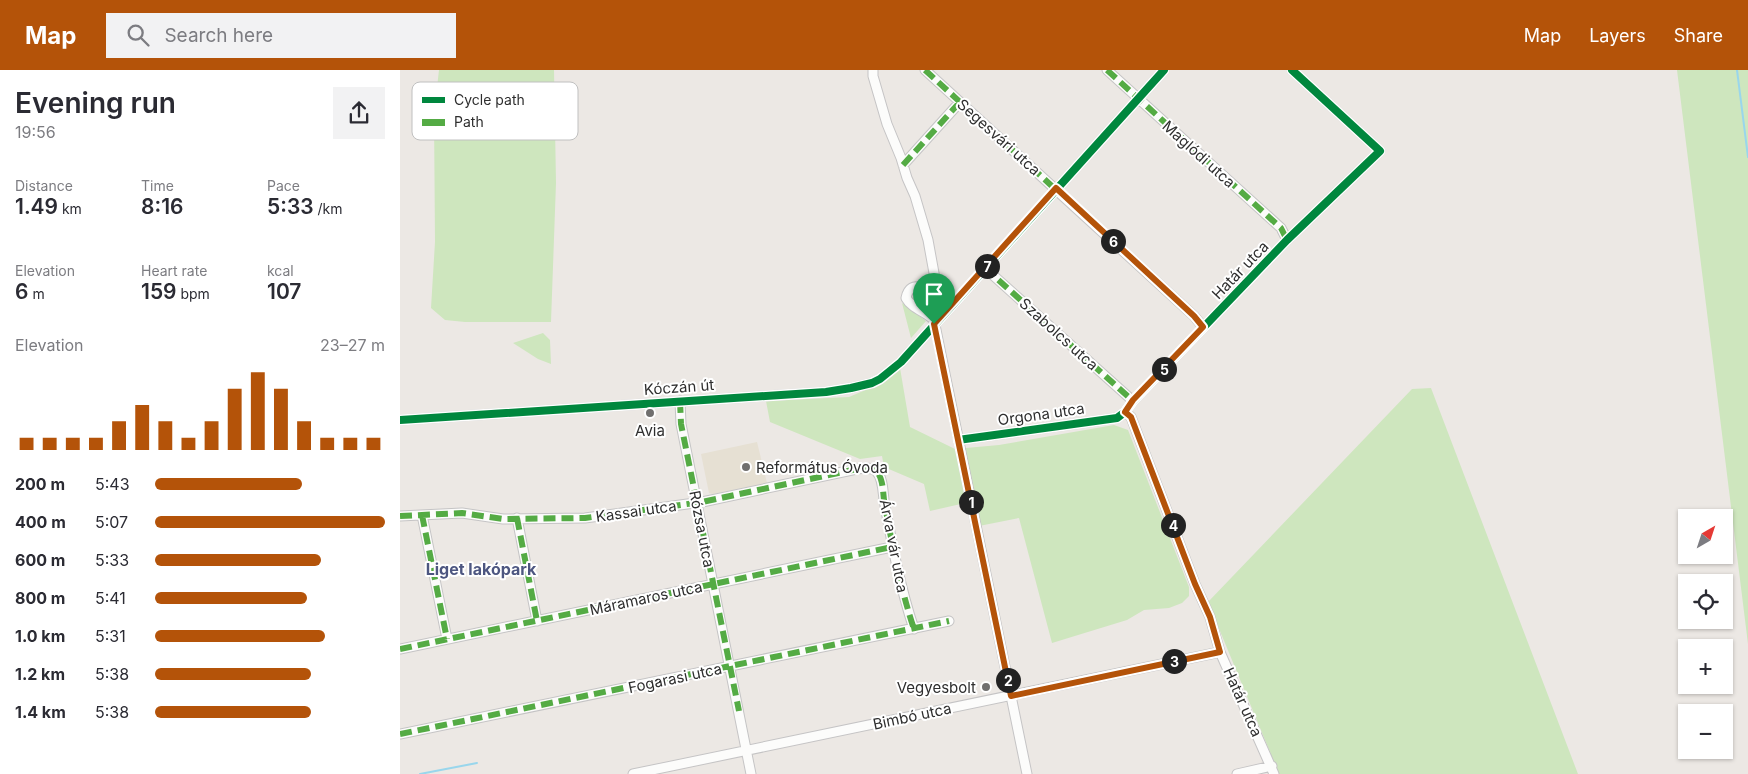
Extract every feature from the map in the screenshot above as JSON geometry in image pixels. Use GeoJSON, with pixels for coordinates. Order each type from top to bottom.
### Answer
{"type":"FeatureCollection","features":[{"type":"Feature","properties":{"kind":"street"},"geometry":{"type":"LineString","coordinates":[[873,70],[873,76],[888,124],[915,196],[932,259],[936,292],[931,307],[933,319],[1027,774]]}},
{"type":"Feature","properties":{"kind":"street","name":"Segesvári utca"},"geometry":{"type":"LineString","coordinates":[[924,70],[1056,188],[1194,316],[1203,327]]}},
{"type":"Feature","properties":{"kind":"street","name":"Maglódi utca"},"geometry":{"type":"LineString","coordinates":[[1107,70],[1280,228],[1287,240]]}},
{"type":"Feature","properties":{"kind":"street","name":"Kóczán út"},"geometry":{"type":"LineString","coordinates":[[400,420],[826,392],[861,386],[880,379],[894,368],[933,319],[985,268],[1164,70]]}},
{"type":"Feature","properties":{"kind":"street","name":"Határ utca"},"geometry":{"type":"LineString","coordinates":[[1273,770],[1220,652],[1210,617],[1195,584],[1155,477],[1131,417],[1125,412],[1133,400],[1287,240],[1380,152],[1292,70]]}},
{"type":"Feature","properties":{"kind":"street"},"geometry":{"type":"LineString","coordinates":[[903,164],[960,102]]}},
{"type":"Feature","properties":{"kind":"street","name":"Szabolcs utca"},"geometry":{"type":"LineString","coordinates":[[985,268],[1133,400]]}},
{"type":"Feature","properties":{"kind":"street","name":"Rózsa utca"},"geometry":{"type":"LineString","coordinates":[[680,401],[681,424],[751,774]]}},
{"type":"Feature","properties":{"kind":"street","name":"Orgona utca"},"geometry":{"type":"LineString","coordinates":[[958,440],[1118,418],[1125,412]]}},
{"type":"Feature","properties":{"kind":"street","name":"Kassai utca"},"geometry":{"type":"LineString","coordinates":[[400,516],[462,513],[503,518],[585,518],[697,503],[868,468]]}},
{"type":"Feature","properties":{"kind":"street","name":"Árva vár utca"},"geometry":{"type":"LineString","coordinates":[[868,468],[875,470],[879,475],[892,547],[906,606],[914,629]]}},
{"type":"Feature","properties":{"kind":"street"},"geometry":{"type":"LineString","coordinates":[[422,515],[447,639]]}},
{"type":"Feature","properties":{"kind":"street"},"geometry":{"type":"LineString","coordinates":[[517,518],[537,621]]}},
{"type":"Feature","properties":{"kind":"street","name":"Máramaros utca"},"geometry":{"type":"LineString","coordinates":[[400,649],[892,547]]}},
{"type":"Feature","properties":{"kind":"street","name":"Fogarasi utca"},"geometry":{"type":"LineString","coordinates":[[400,734],[949,621]]}},
{"type":"Feature","properties":{"kind":"street","name":"Bimbó utca"},"geometry":{"type":"LineString","coordinates":[[633,774],[1220,652]]}},
{"type":"Feature","properties":{"kind":"street"},"geometry":{"type":"LineString","coordinates":[[1237,774],[1273,770]]}},
{"type":"Feature","properties":{"kind":"shaded area"},"geometry":{"type":"Polygon","coordinates":[[[757,442],[767,483],[713,494],[709,493],[701,454],[757,442]]]}},
{"type":"Feature","properties":{"kind":"green space"},"geometry":{"type":"Polygon","coordinates":[[[439,70],[554,70],[554,82],[438,82],[439,70]]]}},
{"type":"Feature","properties":{"kind":"green space"},"geometry":{"type":"Polygon","coordinates":[[[1677,70],[1748,70],[1748,644],[1733,523],[1733,509],[1731,509],[1677,70]]]}},
{"type":"Feature","properties":{"kind":"green space"},"geometry":{"type":"Polygon","coordinates":[[[434,140],[555,140],[556,183],[551,322],[465,322],[445,320],[431,308],[435,242],[434,140]]]}},
{"type":"Feature","properties":{"kind":"green space"},"geometry":{"type":"Polygon","coordinates":[[[902,303],[926,321],[911,338],[902,303]]]}},
{"type":"Feature","properties":{"kind":"green space"},"geometry":{"type":"Polygon","coordinates":[[[543,333],[550,340],[551,364],[538,359],[513,343],[543,333]]]}},
{"type":"Feature","properties":{"kind":"green space"},"geometry":{"type":"Polygon","coordinates":[[[900,368],[910,427],[955,449],[999,445],[1114,425],[1128,430],[1189,587],[1189,596],[1182,603],[1169,608],[1144,610],[1127,620],[1052,643],[1019,518],[979,526],[974,501],[930,511],[924,484],[884,467],[882,456],[860,459],[770,422],[766,401],[849,397],[882,383],[900,368]]]}},
{"type":"Feature","properties":{"kind":"green space"},"geometry":{"type":"Polygon","coordinates":[[[1431,388],[1578,774],[1279,774],[1208,602],[1412,389],[1431,388]]]}},
{"type":"Feature","properties":{"kind":"waterway"},"geometry":{"type":"LineString","coordinates":[[1737,70],[1748,157]]}},
{"type":"Feature","properties":{"kind":"waterway"},"geometry":{"type":"LineString","coordinates":[[420,774],[477,763]]}},
{"type":"Feature","properties":{"kind":"marked path"},"geometry":{"type":"LineString","coordinates":[[925,70],[1194,316],[1203,327]]}},
{"type":"Feature","properties":{"kind":"marked path"},"geometry":{"type":"LineString","coordinates":[[1107,70],[1281,228],[1287,240]]}},
{"type":"Feature","properties":{"kind":"marked path"},"geometry":{"type":"LineString","coordinates":[[903,165],[960,102]]}},
{"type":"Feature","properties":{"kind":"marked path"},"geometry":{"type":"LineString","coordinates":[[985,268],[1133,401]]}},
{"type":"Feature","properties":{"kind":"marked path"},"geometry":{"type":"LineString","coordinates":[[680,401],[681,424],[739,711]]}},
{"type":"Feature","properties":{"kind":"marked path"},"geometry":{"type":"LineString","coordinates":[[400,516],[462,513],[503,519],[585,518],[702,502],[857,469],[870,468],[876,471],[881,481],[897,565],[914,629]]}},
{"type":"Feature","properties":{"kind":"marked path"},"geometry":{"type":"LineString","coordinates":[[422,515],[447,639]]}},
{"type":"Feature","properties":{"kind":"marked path"},"geometry":{"type":"LineString","coordinates":[[517,518],[537,621]]}},
{"type":"Feature","properties":{"kind":"marked path"},"geometry":{"type":"LineString","coordinates":[[400,649],[892,547]]}},
{"type":"Feature","properties":{"kind":"marked path"},"geometry":{"type":"LineString","coordinates":[[400,734],[949,621]]}},
{"type":"Feature","properties":{"kind":"cycle path"},"geometry":{"type":"LineString","coordinates":[[400,420],[826,392],[872,383],[901,362],[1164,70]]}},
{"type":"Feature","properties":{"kind":"cycle path"},"geometry":{"type":"LineString","coordinates":[[958,440],[1117,418],[1125,412],[1133,401],[1287,240],[1380,151],[1292,70]]}},
{"type":"Feature","properties":{"kind":"place","name":"Avia"},"geometry":{"type":"Point","coordinates":[650,413]}},
{"type":"Feature","properties":{"kind":"place","name":"Református Óvoda"},"geometry":{"type":"Point","coordinates":[746,467]}},
{"type":"Feature","properties":{"kind":"place","name":"Vegyesbolt"},"geometry":{"type":"Point","coordinates":[986,687]}},
{"type":"Feature","properties":{"kind":"district","name":"Liget lakópark"},"geometry":{"type":"Point","coordinates":[481,569]}},
{"type":"Feature","properties":{"kind":"route"},"geometry":{"type":"LineString","coordinates":[[1056,188],[1194,316],[1203,327],[1133,400],[1125,412],[1131,417],[1155,477],[1195,584],[1210,617],[1220,652],[1011,696],[934,324],[1056,188]]}}]}
